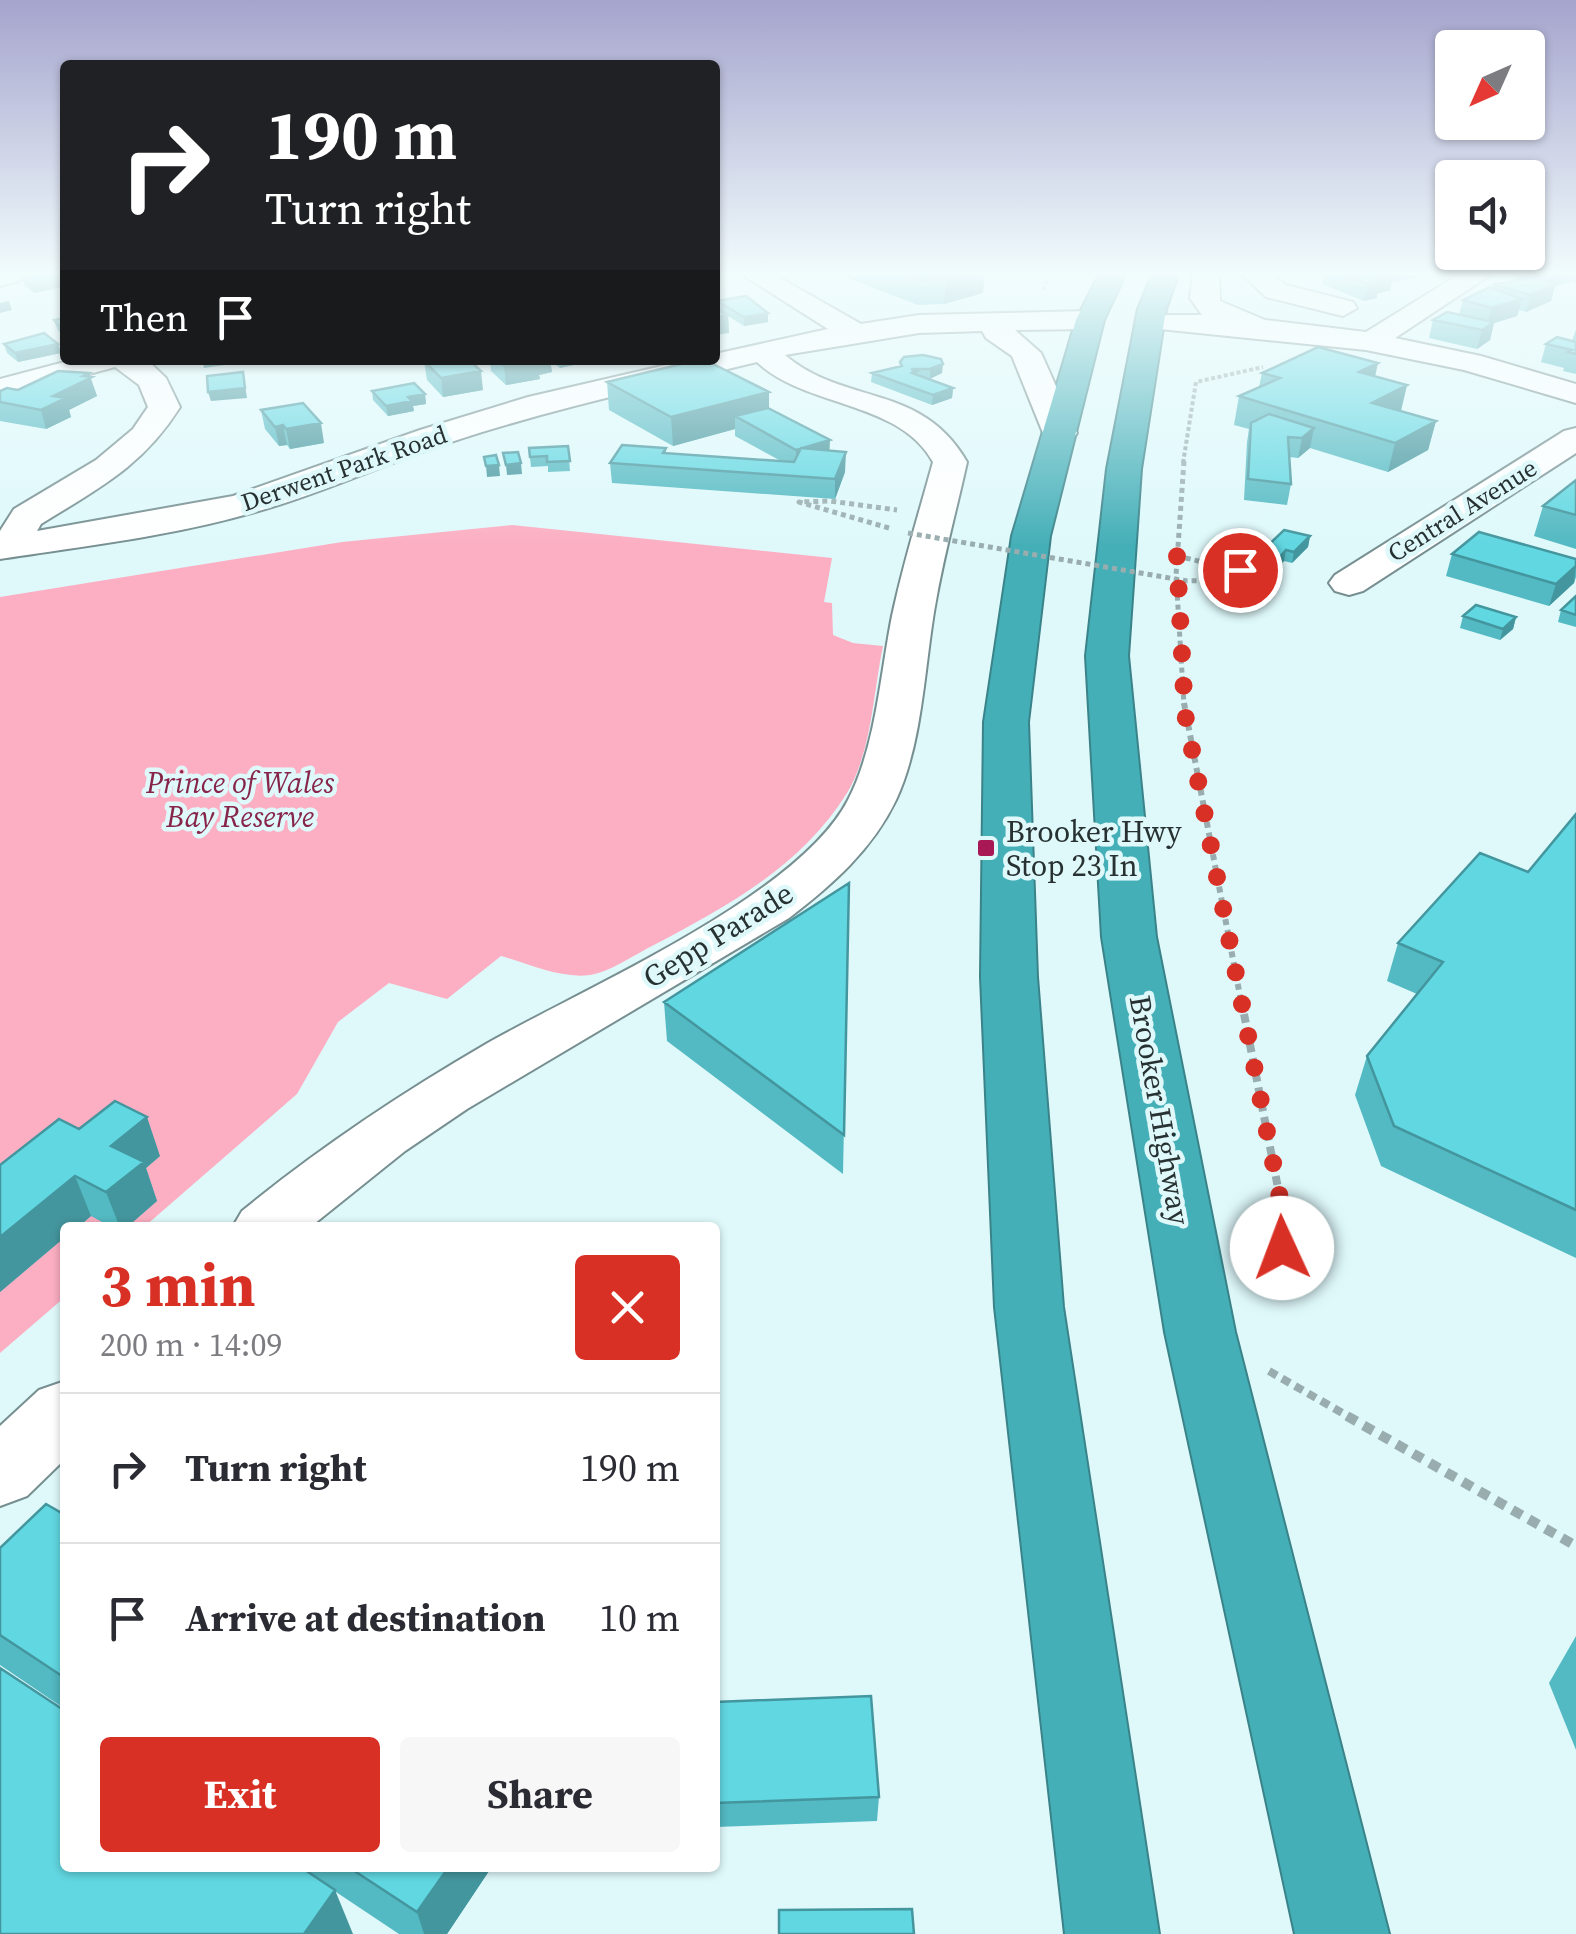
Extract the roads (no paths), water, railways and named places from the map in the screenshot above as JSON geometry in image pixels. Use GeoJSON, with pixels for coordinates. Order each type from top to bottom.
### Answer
{"type":"FeatureCollection","features":[{"type":"Feature","properties":{"kind":"highway"},"geometry":{"type":"LineString","coordinates":[[1078,365],[1031,536],[1006,722],[1009,977],[1029,1307],[1112,1934]]}},
{"type":"Feature","properties":{"kind":"highway","name":"Brooker Highway"},"geometry":{"type":"LineString","coordinates":[[1170,365],[1124,470],[1106,656],[1128,937],[1200,1332],[1342,1934]]}},
{"type":"Feature","properties":{"kind":"street"},"geometry":{"type":"LineString","coordinates":[[0,389],[88,365]]}},
{"type":"Feature","properties":{"kind":"street"},"geometry":{"type":"LineString","coordinates":[[4,547],[27,518],[108,468],[145,436],[164,407],[158,386],[135,365]]}},
{"type":"Feature","properties":{"kind":"street","name":"Derwent Park Road"},"geometry":{"type":"LineString","coordinates":[[4,547],[174,520],[241,504],[302,487],[432,438],[539,404],[705,365]]}},
{"type":"Feature","properties":{"kind":"street","name":"Gepp Parade"},"geometry":{"type":"LineString","coordinates":[[272,1222],[318,1180],[386,1131],[712,944],[814,874],[846,839],[870,804],[884,773],[916,598],[923,524],[950,462],[938,441],[917,425],[780,365]]}},
{"type":"Feature","properties":{"kind":"street"},"geometry":{"type":"LineString","coordinates":[[1031,365],[1060,433]]}},
{"type":"Feature","properties":{"kind":"street","name":"Derwent Park Road"},"geometry":{"type":"LineString","coordinates":[[1441,365],[1576,394]]}},
{"type":"Feature","properties":{"kind":"street","name":"Derwent Park Road"},"geometry":{"type":"LineString","coordinates":[[1477,365],[1576,394]]}},
{"type":"Feature","properties":{"kind":"street","name":"Central Avenue"},"geometry":{"type":"LineString","coordinates":[[1349,582],[1576,438]]}},
{"type":"Feature","properties":{"kind":"street"},"geometry":{"type":"LineString","coordinates":[[1439,524],[1490,539]]}},
{"type":"Feature","properties":{"kind":"street"},"geometry":{"type":"LineString","coordinates":[[0,1472],[60,1417]]}},
{"type":"Feature","properties":{"kind":"place","name":"Brooker Hwy Stop 23 In"},"geometry":{"type":"Point","coordinates":[986,848]}},
{"type":"Feature","properties":{"kind":"park label","name":"Prince of Wales Bay Reserve"},"geometry":{"type":"Point","coordinates":[240,799]}}]}
